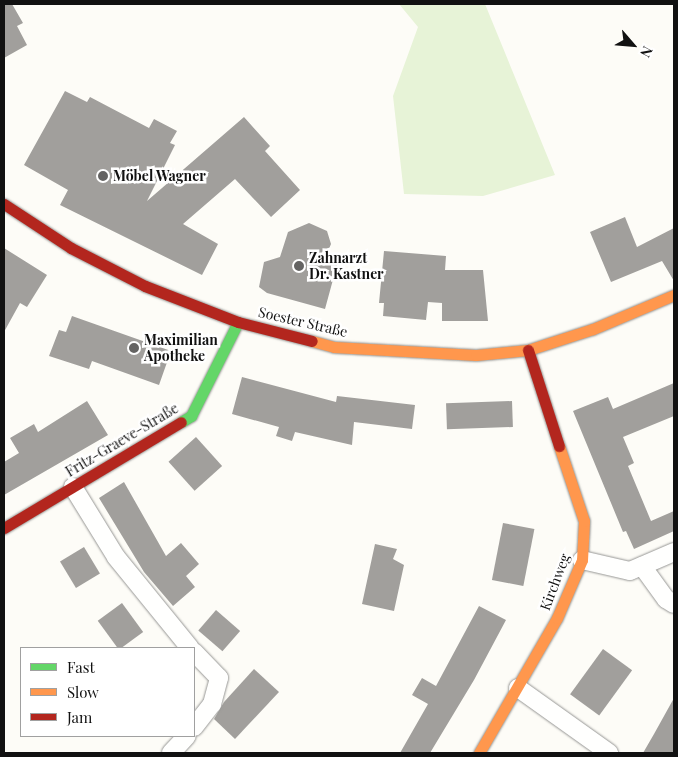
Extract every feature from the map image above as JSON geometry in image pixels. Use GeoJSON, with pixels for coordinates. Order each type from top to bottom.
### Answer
{"type":"FeatureCollection","features":[{"type":"Feature","properties":{"kind":"street","name":"Soester Straße"},"geometry":{"type":"LineString","coordinates":[[4,204],[100,264],[145,286],[238,322],[334,347],[394,353],[476,355],[528,350],[594,330],[674,295]]}},
{"type":"Feature","properties":{"kind":"street","name":"Fritz-Graeve-Straße"},"geometry":{"type":"LineString","coordinates":[[4,528],[191,416],[238,322]]}},
{"type":"Feature","properties":{"kind":"street","name":"Kirchweg"},"geometry":{"type":"LineString","coordinates":[[480,753],[557,618],[582,560],[584,521],[528,350]]}},
{"type":"Feature","properties":{"kind":"street"},"geometry":{"type":"LineString","coordinates":[[73,488],[116,557],[189,647]]}},
{"type":"Feature","properties":{"kind":"street"},"geometry":{"type":"LineString","coordinates":[[582,560],[630,571],[674,552]]}},
{"type":"Feature","properties":{"kind":"street"},"geometry":{"type":"LineString","coordinates":[[642,566],[666,599],[674,604]]}},
{"type":"Feature","properties":{"kind":"street"},"geometry":{"type":"LineString","coordinates":[[195,653],[219,678],[212,704],[195,727]]}},
{"type":"Feature","properties":{"kind":"street"},"geometry":{"type":"LineString","coordinates":[[518,688],[609,753]]}},
{"type":"Feature","properties":{"kind":"street"},"geometry":{"type":"LineString","coordinates":[[171,753],[186,737]]}},
{"type":"Feature","properties":{"kind":"green space"},"geometry":{"type":"Polygon","coordinates":[[[399,4],[485,4],[555,175],[483,196],[404,194],[393,96],[418,27],[399,4]]]}},
{"type":"Feature","properties":{"kind":"building"},"geometry":{"type":"Polygon","coordinates":[[[4,4],[12,4],[23,23],[17,26],[27,45],[4,58],[4,4]]]}},
{"type":"Feature","properties":{"kind":"building"},"geometry":{"type":"Polygon","coordinates":[[[65,91],[87,102],[90,97],[149,128],[154,119],[177,131],[170,143],[175,145],[147,201],[244,117],[270,146],[265,151],[300,190],[271,217],[235,179],[183,224],[218,244],[202,275],[60,205],[68,190],[24,165],[65,91]]]}},
{"type":"Feature","properties":{"kind":"building"},"geometry":{"type":"Polygon","coordinates":[[[625,217],[637,247],[674,228],[674,281],[662,261],[611,282],[590,232],[625,217]]]}},
{"type":"Feature","properties":{"kind":"building","name":"Zahnarzt Dr. Kastner"},"geometry":{"type":"Polygon","coordinates":[[[309,223],[327,231],[331,244],[324,261],[337,265],[325,309],[267,293],[259,287],[264,262],[280,257],[288,232],[309,223]]]}},
{"type":"Feature","properties":{"kind":"building"},"geometry":{"type":"Polygon","coordinates":[[[4,248],[47,275],[27,307],[20,303],[4,332],[4,248]]]}},
{"type":"Feature","properties":{"kind":"building"},"geometry":{"type":"Polygon","coordinates":[[[384,251],[446,256],[445,270],[483,270],[488,321],[442,321],[442,303],[428,302],[426,320],[383,316],[384,303],[379,303],[384,251]]]}},
{"type":"Feature","properties":{"kind":"building"},"geometry":{"type":"Polygon","coordinates":[[[72,316],[171,351],[159,385],[92,361],[89,369],[49,356],[59,330],[66,332],[72,316]]]}},
{"type":"Feature","properties":{"kind":"building"},"geometry":{"type":"Polygon","coordinates":[[[242,377],[336,402],[337,396],[415,405],[412,429],[354,422],[352,445],[295,432],[292,441],[276,436],[279,427],[232,414],[242,377]]]}},
{"type":"Feature","properties":{"kind":"building"},"geometry":{"type":"Polygon","coordinates":[[[674,383],[674,416],[623,437],[634,463],[628,466],[651,521],[674,511],[674,531],[634,549],[626,531],[623,532],[573,411],[608,397],[613,409],[674,383]]]}},
{"type":"Feature","properties":{"kind":"building"},"geometry":{"type":"Polygon","coordinates":[[[87,401],[108,435],[4,495],[4,462],[19,453],[10,438],[34,424],[38,432],[87,401]]]}},
{"type":"Feature","properties":{"kind":"building"},"geometry":{"type":"Polygon","coordinates":[[[512,401],[513,427],[447,429],[446,403],[512,401]]]}},
{"type":"Feature","properties":{"kind":"building"},"geometry":{"type":"Polygon","coordinates":[[[196,437],[222,466],[195,491],[169,462],[196,437]]]}},
{"type":"Feature","properties":{"kind":"building"},"geometry":{"type":"Polygon","coordinates":[[[124,482],[166,556],[181,543],[199,564],[186,576],[195,587],[173,606],[144,572],[99,498],[124,482]]]}},
{"type":"Feature","properties":{"kind":"building"},"geometry":{"type":"Polygon","coordinates":[[[503,523],[534,529],[523,586],[492,580],[503,523]]]}},
{"type":"Feature","properties":{"kind":"building"},"geometry":{"type":"Polygon","coordinates":[[[375,544],[397,549],[393,559],[404,565],[394,611],[362,604],[375,544]]]}},
{"type":"Feature","properties":{"kind":"building"},"geometry":{"type":"Polygon","coordinates":[[[84,547],[100,574],[76,588],[60,561],[84,547]]]}},
{"type":"Feature","properties":{"kind":"building"},"geometry":{"type":"Polygon","coordinates":[[[122,603],[143,632],[123,647],[117,647],[98,621],[122,603]]]}},
{"type":"Feature","properties":{"kind":"building"},"geometry":{"type":"Polygon","coordinates":[[[479,606],[506,620],[474,680],[430,753],[400,753],[428,704],[412,695],[422,678],[436,686],[479,606]]]}},
{"type":"Feature","properties":{"kind":"building"},"geometry":{"type":"Polygon","coordinates":[[[216,610],[240,631],[222,651],[198,630],[216,610]]]}},
{"type":"Feature","properties":{"kind":"building"},"geometry":{"type":"Polygon","coordinates":[[[603,649],[632,670],[599,715],[570,694],[603,649]]]}},
{"type":"Feature","properties":{"kind":"building"},"geometry":{"type":"Polygon","coordinates":[[[254,669],[279,692],[235,739],[214,719],[224,702],[254,669]]]}},
{"type":"Feature","properties":{"kind":"building"},"geometry":{"type":"Polygon","coordinates":[[[674,698],[674,753],[643,753],[654,734],[674,698]]]}},
{"type":"Feature","properties":{"kind":"traffic: fast"},"geometry":{"type":"LineString","coordinates":[[181,422],[191,416],[238,322]]}},
{"type":"Feature","properties":{"kind":"traffic: slow"},"geometry":{"type":"LineString","coordinates":[[312,341],[334,347],[476,355],[528,350],[593,329],[674,295]]}},
{"type":"Feature","properties":{"kind":"traffic: slow"},"geometry":{"type":"LineString","coordinates":[[479,753],[557,618],[582,560],[584,521],[559,446]]}},
{"type":"Feature","properties":{"kind":"traffic: jam"},"geometry":{"type":"LineString","coordinates":[[4,204],[71,248],[145,286],[238,322],[312,341]]}},
{"type":"Feature","properties":{"kind":"traffic: jam"},"geometry":{"type":"LineString","coordinates":[[528,350],[559,446]]}},
{"type":"Feature","properties":{"kind":"traffic: jam"},"geometry":{"type":"LineString","coordinates":[[4,528],[181,422]]}},
{"type":"Feature","properties":{"kind":"place","name":"Möbel Wagner"},"geometry":{"type":"Point","coordinates":[103,176]}},
{"type":"Feature","properties":{"kind":"place","name":"Zahnarzt Dr. Kastner"},"geometry":{"type":"Point","coordinates":[299,266]}},
{"type":"Feature","properties":{"kind":"place","name":"Maximilian Apotheke"},"geometry":{"type":"Point","coordinates":[134,348]}}]}
